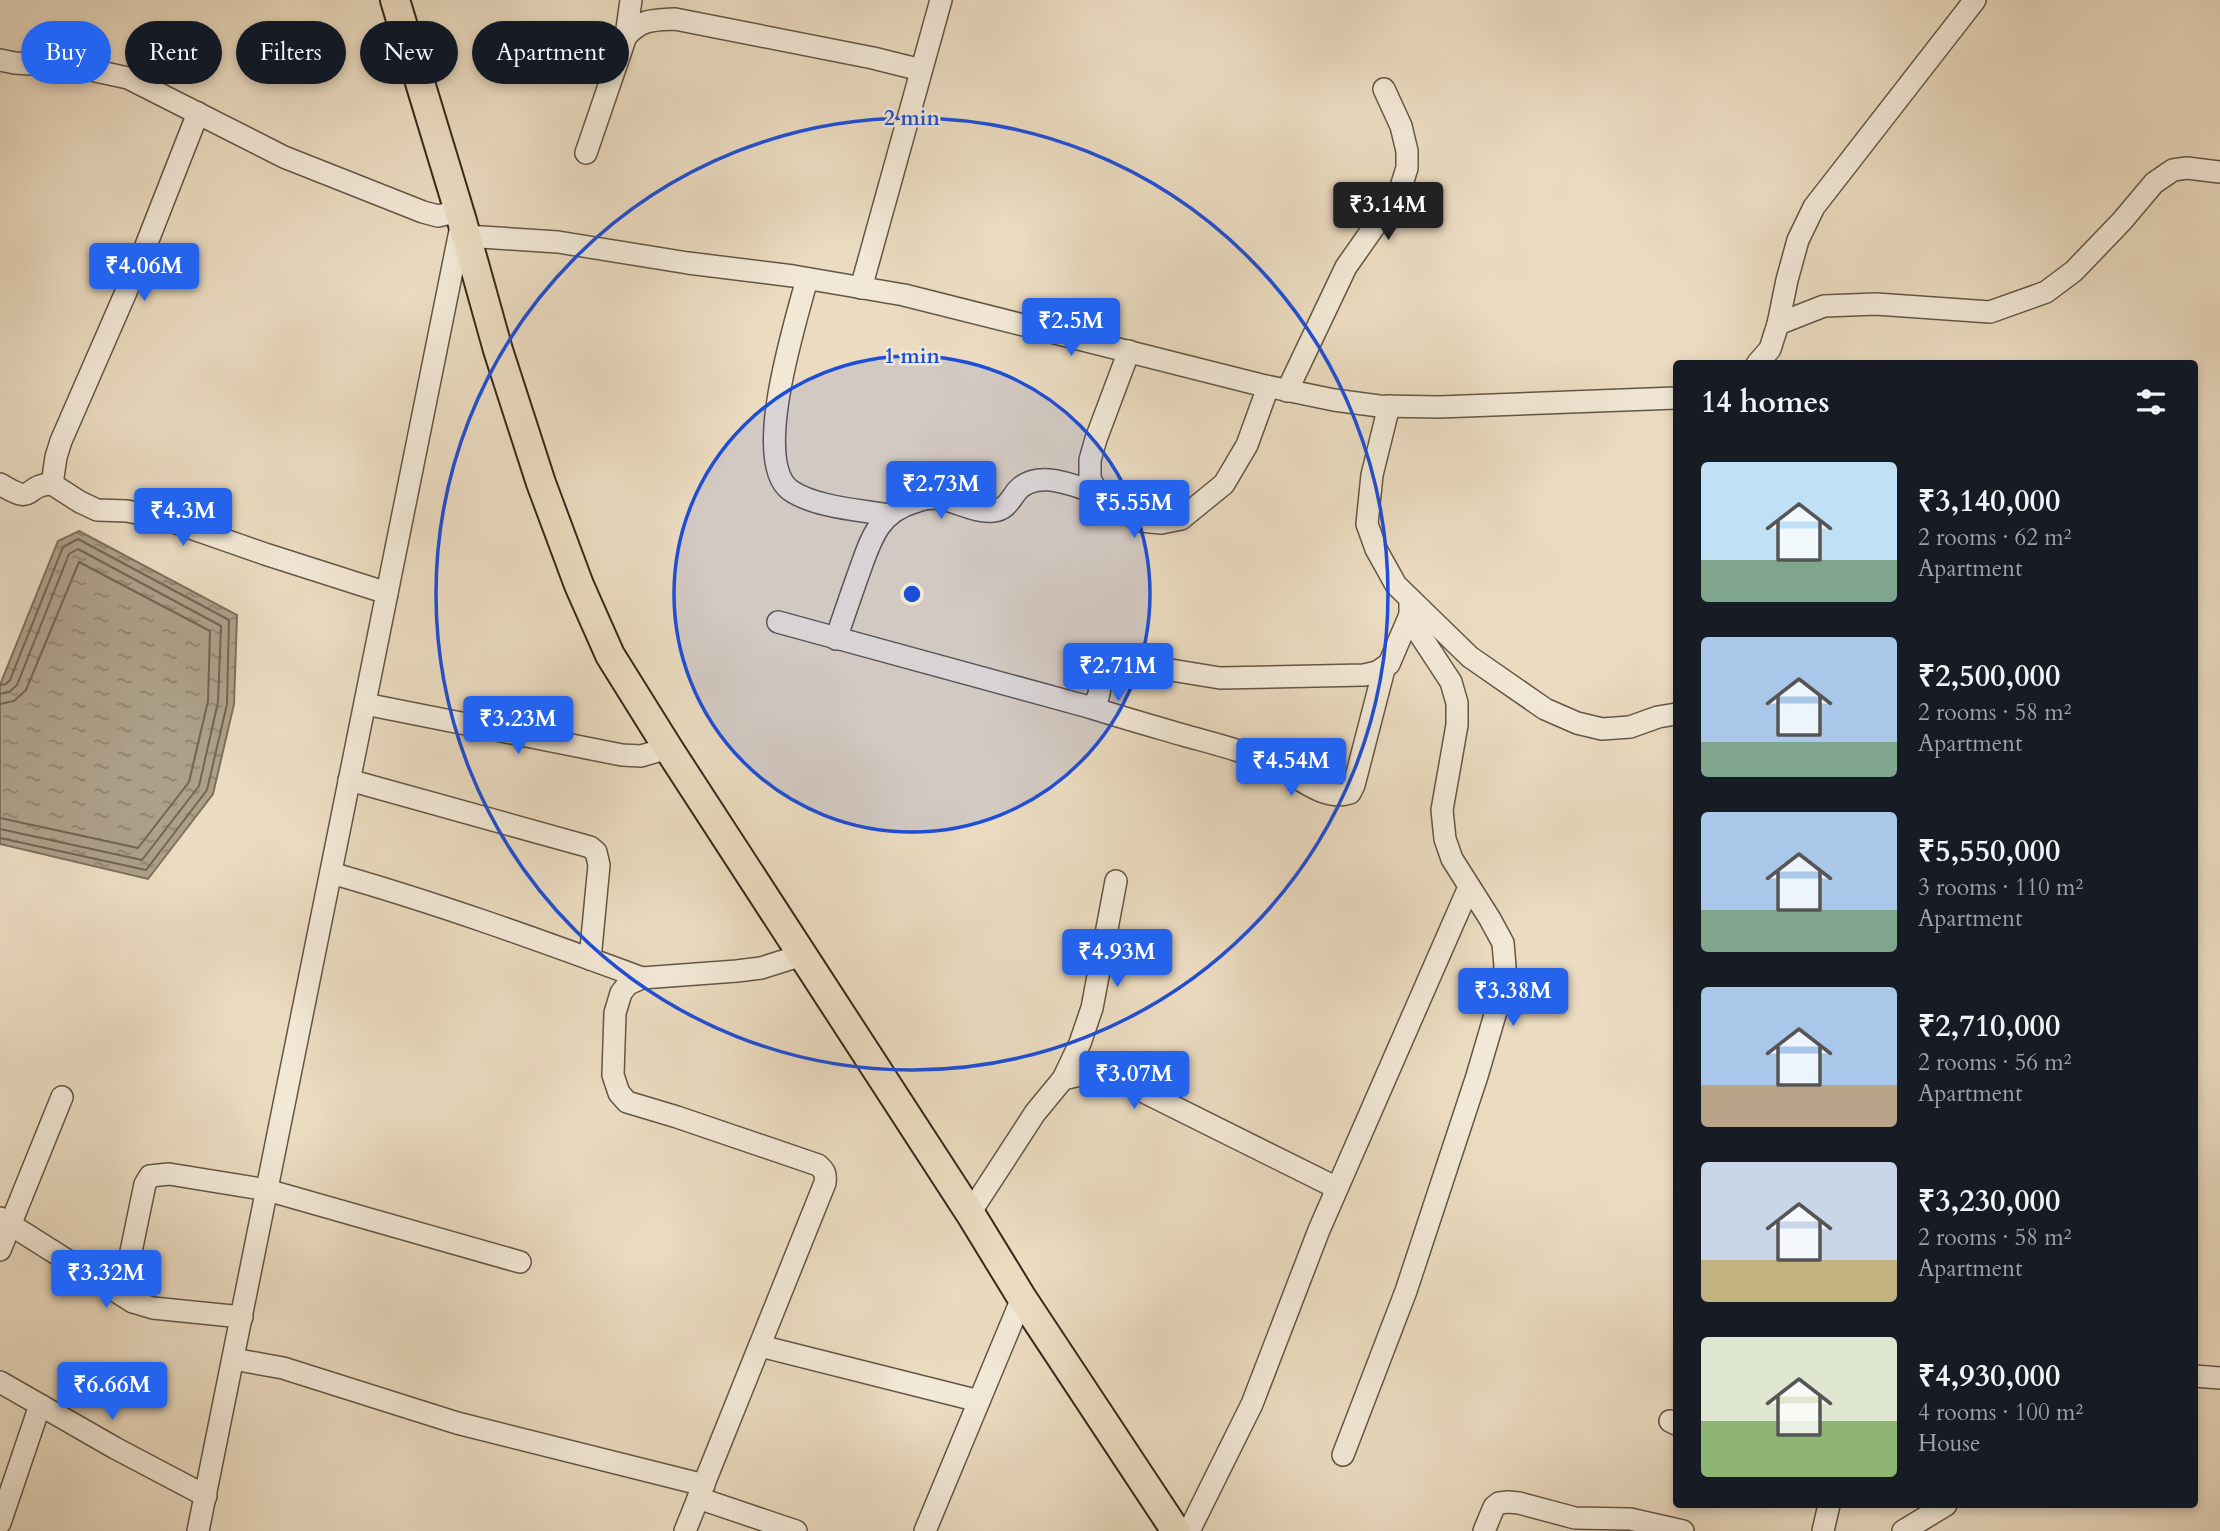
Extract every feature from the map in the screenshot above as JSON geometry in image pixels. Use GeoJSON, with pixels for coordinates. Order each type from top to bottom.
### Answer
{"type":"FeatureCollection","features":[{"type":"Feature","properties":{"kind":"main road"},"geometry":{"type":"LineString","coordinates":[[395,0],[498,350],[541,483],[579,585],[610,655],[1176,1531]]}},
{"type":"Feature","properties":{"kind":"street"},"geometry":{"type":"LineString","coordinates":[[628,21],[631,0]]}},
{"type":"Feature","properties":{"kind":"street"},"geometry":{"type":"LineString","coordinates":[[860,288],[941,0]]}},
{"type":"Feature","properties":{"kind":"street"},"geometry":{"type":"LineString","coordinates":[[1760,360],[1770,349],[1798,240],[1814,207],[1975,0]]}},
{"type":"Feature","properties":{"kind":"street"},"geometry":{"type":"LineString","coordinates":[[629,33],[637,24],[675,19],[921,70]]}},
{"type":"Feature","properties":{"kind":"street"},"geometry":{"type":"LineString","coordinates":[[0,60],[77,67],[128,78],[284,157],[423,212],[462,223],[558,242],[904,295],[1278,389],[1334,400],[1389,406],[1452,407],[1673,398]]}},
{"type":"Feature","properties":{"kind":"street"},"geometry":{"type":"LineString","coordinates":[[586,153],[610,84]]}},
{"type":"Feature","properties":{"kind":"street"},"geometry":{"type":"LineString","coordinates":[[836,639],[872,536],[888,515],[900,506],[938,498],[995,511],[1005,507],[1019,488],[1047,479],[1097,493],[1110,504],[1141,521],[1161,523],[1181,519],[1224,484],[1346,267],[1400,190],[1407,169],[1407,151],[1401,126],[1384,89]]}},
{"type":"Feature","properties":{"kind":"street"},"geometry":{"type":"LineString","coordinates":[[52,484],[61,441],[143,253],[198,113]]}},
{"type":"Feature","properties":{"kind":"street"},"geometry":{"type":"LineString","coordinates":[[1778,324],[1824,306],[1876,304],[1990,312],[2046,292],[2074,271],[2154,183],[2173,170],[2187,168],[2220,172]]}},
{"type":"Feature","properties":{"kind":"street"},"geometry":{"type":"LineString","coordinates":[[198,1531],[462,223]]}},
{"type":"Feature","properties":{"kind":"street"},"geometry":{"type":"LineString","coordinates":[[807,279],[776,412],[774,437],[780,480],[807,498],[888,515]]}},
{"type":"Feature","properties":{"kind":"street"},"geometry":{"type":"LineString","coordinates":[[1097,493],[1090,478],[1090,460],[1129,351]]}},
{"type":"Feature","properties":{"kind":"street"},"geometry":{"type":"LineString","coordinates":[[1343,1455],[1406,1291],[1477,1076],[1502,991],[1505,966],[1503,943],[1452,859],[1446,839],[1442,810],[1457,725],[1457,703],[1451,682],[1426,645],[1410,607],[1376,549],[1367,524],[1372,475],[1389,406]]}},
{"type":"Feature","properties":{"kind":"street"},"geometry":{"type":"LineString","coordinates":[[0,484],[21,496],[46,484],[52,484],[97,510],[127,511],[162,518],[387,593]]}},
{"type":"Feature","properties":{"kind":"street"},"geometry":{"type":"LineString","coordinates":[[1089,707],[1095,703],[1107,668],[1114,664],[1128,663],[1220,678],[1364,675],[1384,669],[1389,664],[1410,607]]}},
{"type":"Feature","properties":{"kind":"street"},"geometry":{"type":"LineString","coordinates":[[1410,607],[1470,657],[1545,709],[1577,723],[1602,729],[1630,727],[1673,714]]}},
{"type":"Feature","properties":{"kind":"street"},"geometry":{"type":"LineString","coordinates":[[778,622],[1238,750],[1321,791],[1342,795],[1350,793],[1354,785],[1384,669]]}},
{"type":"Feature","properties":{"kind":"street"},"geometry":{"type":"LineString","coordinates":[[365,704],[622,755],[641,756],[668,748]]}},
{"type":"Feature","properties":{"kind":"street"},"geometry":{"type":"LineString","coordinates":[[349,780],[590,847],[596,852],[599,864],[590,959]]}},
{"type":"Feature","properties":{"kind":"street"},"geometry":{"type":"LineString","coordinates":[[331,873],[413,897],[642,978]]}},
{"type":"Feature","properties":{"kind":"street"},"geometry":{"type":"LineString","coordinates":[[970,1213],[1035,1113],[1063,1079],[1080,1042],[1091,1008],[1116,881]]}},
{"type":"Feature","properties":{"kind":"street"},"geometry":{"type":"LineString","coordinates":[[1189,1531],[1252,1405],[1337,1188],[1469,887]]}},
{"type":"Feature","properties":{"kind":"street"},"geometry":{"type":"LineString","coordinates":[[685,1531],[825,1183],[824,1171],[805,1161],[627,1102],[619,1093],[613,1075],[615,1013],[621,993],[628,984],[642,978],[761,968],[802,954]]}},
{"type":"Feature","properties":{"kind":"street"},"geometry":{"type":"LineString","coordinates":[[1063,1079],[1080,1075],[1126,1083],[1337,1188]]}},
{"type":"Feature","properties":{"kind":"street"},"geometry":{"type":"LineString","coordinates":[[0,1250],[5,1221],[62,1097]]}},
{"type":"Feature","properties":{"kind":"street"},"geometry":{"type":"LineString","coordinates":[[122,1295],[145,1184],[150,1176],[169,1174],[267,1191],[520,1262]]}},
{"type":"Feature","properties":{"kind":"street"},"geometry":{"type":"LineString","coordinates":[[5,1221],[133,1302],[153,1308],[242,1317]]}},
{"type":"Feature","properties":{"kind":"street"},"geometry":{"type":"LineString","coordinates":[[925,1531],[1023,1298]]}},
{"type":"Feature","properties":{"kind":"street"},"geometry":{"type":"LineString","coordinates":[[760,1346],[979,1401]]}},
{"type":"Feature","properties":{"kind":"street"},"geometry":{"type":"LineString","coordinates":[[233,1359],[283,1367],[457,1423],[701,1492],[796,1531]]}},
{"type":"Feature","properties":{"kind":"street"},"geometry":{"type":"LineString","coordinates":[[2198,1376],[2220,1378]]}},
{"type":"Feature","properties":{"kind":"street"},"geometry":{"type":"LineString","coordinates":[[0,1382],[205,1496]]}},
{"type":"Feature","properties":{"kind":"street"},"geometry":{"type":"LineString","coordinates":[[0,1523],[40,1405]]}},
{"type":"Feature","properties":{"kind":"street"},"geometry":{"type":"LineString","coordinates":[[1484,1531],[1494,1507],[1508,1502],[1575,1518],[1630,1518],[1684,1531]]}},
{"type":"Feature","properties":{"kind":"street"},"geometry":{"type":"LineString","coordinates":[[1823,1531],[1828,1508]]}},
{"type":"Feature","properties":{"kind":"street"},"geometry":{"type":"LineString","coordinates":[[1903,1531],[1937,1508]]}},
{"type":"Feature","properties":{"kind":"water"},"geometry":{"type":"Polygon","coordinates":[[[79,531],[237,615],[234,704],[213,794],[148,879],[0,844],[0,685],[58,541],[79,531]]]}}]}
